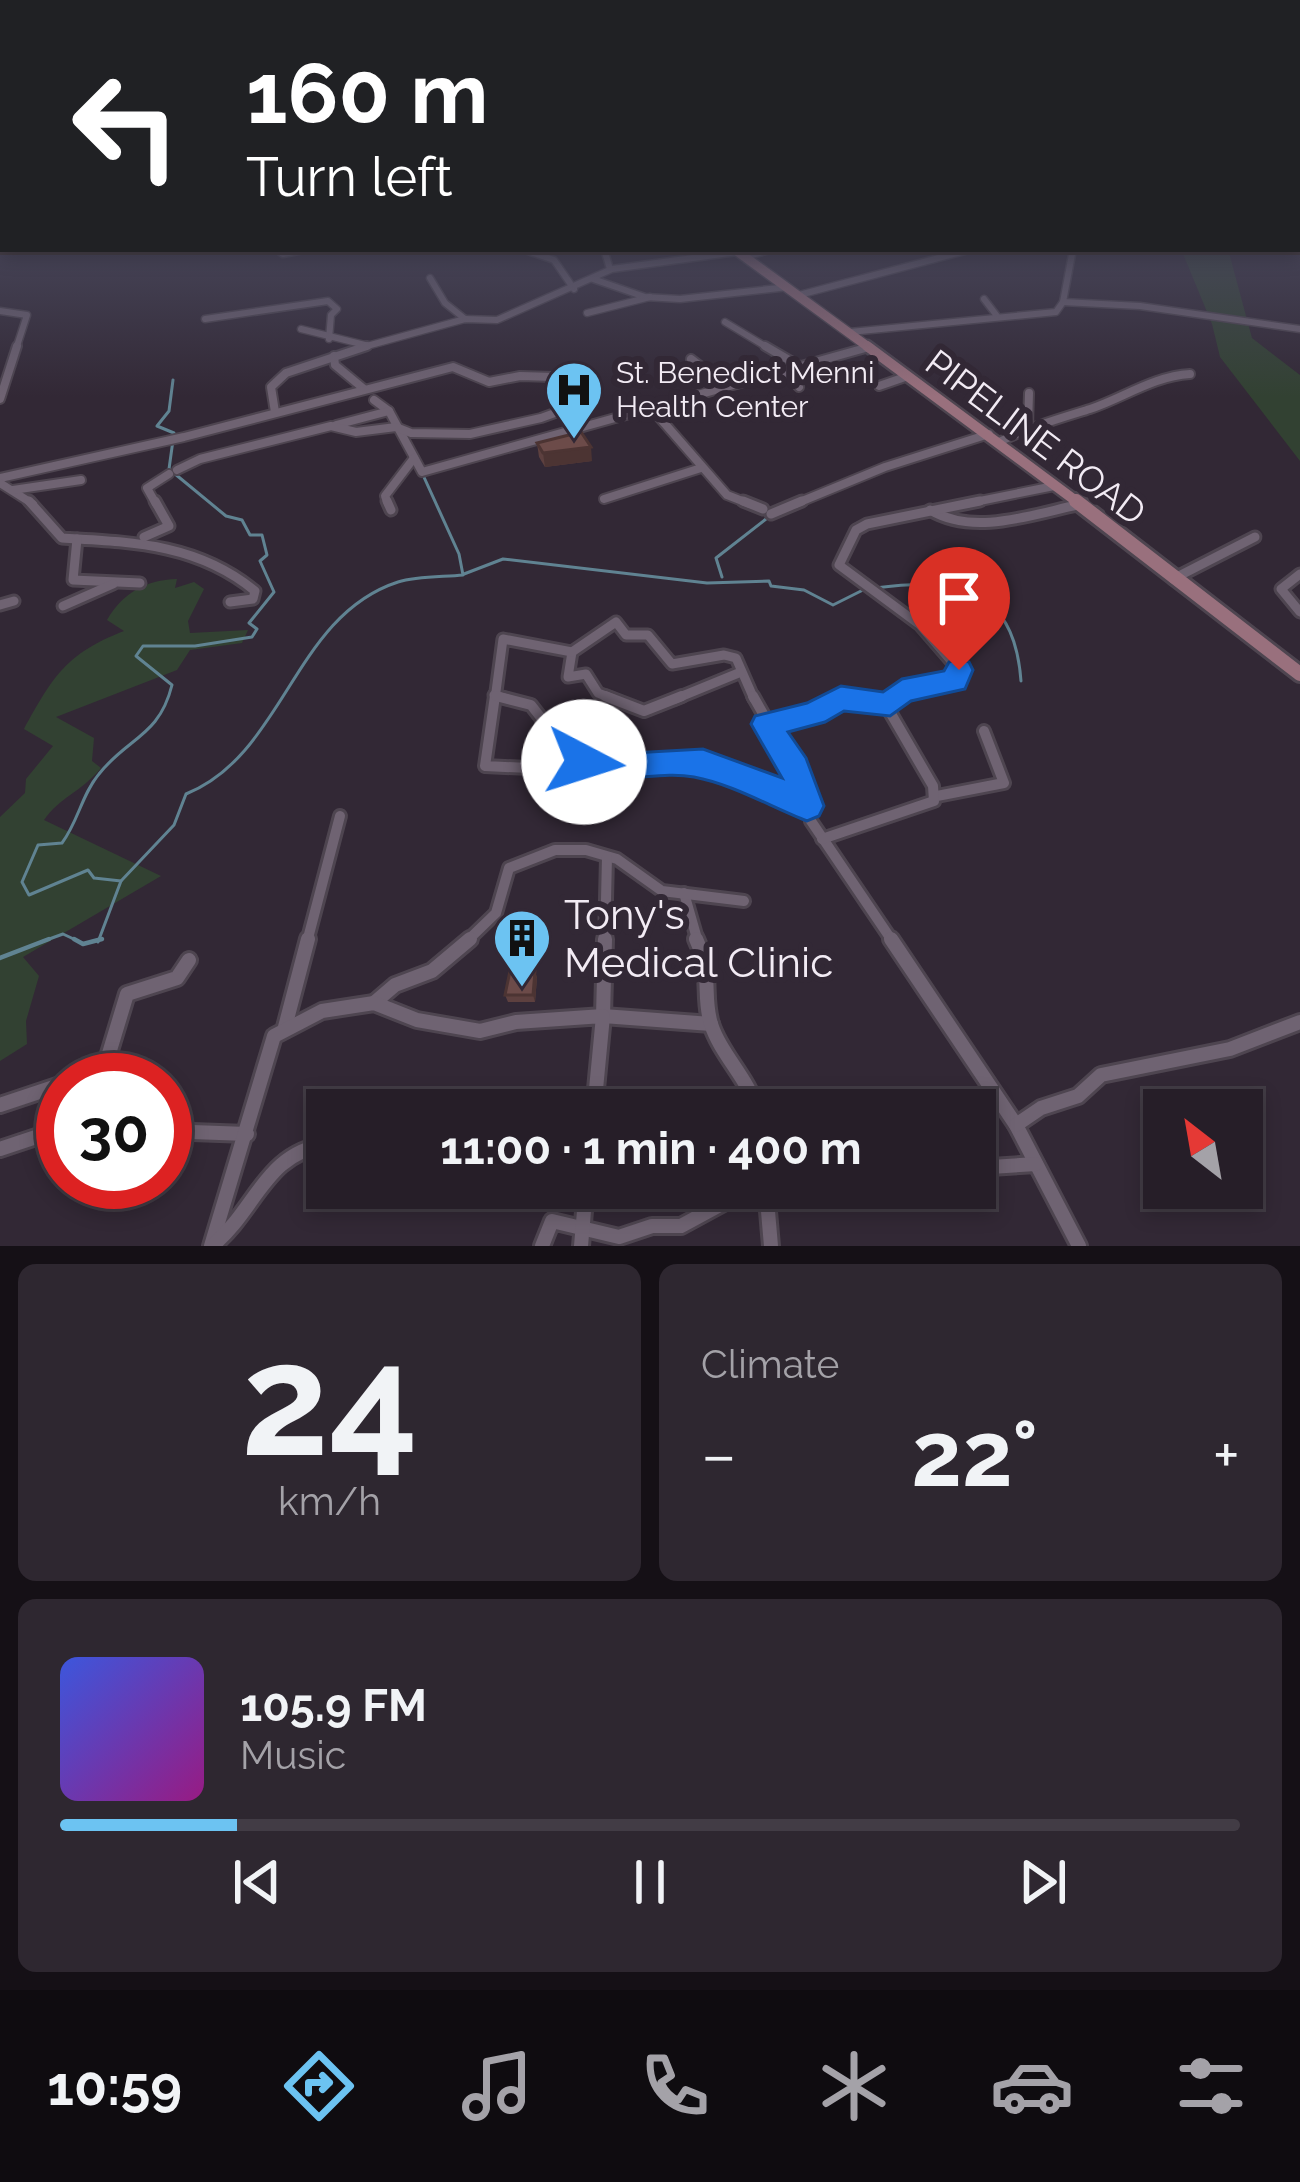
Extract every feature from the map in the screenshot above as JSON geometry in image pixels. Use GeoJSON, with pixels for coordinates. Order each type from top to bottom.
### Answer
{"type":"FeatureCollection","features":[{"type":"Feature","properties":{"kind":"street"},"geometry":{"type":"LineString","coordinates":[[432,281],[465,319]]}},
{"type":"Feature","properties":{"kind":"street"},"geometry":{"type":"LineString","coordinates":[[571,281],[574,289]]}},
{"type":"Feature","properties":{"kind":"street"},"geometry":{"type":"LineString","coordinates":[[275,412],[271,387],[286,373],[465,319],[497,320],[589,281]]}},
{"type":"Feature","properties":{"kind":"street"},"geometry":{"type":"LineString","coordinates":[[600,281],[650,297],[694,299],[793,291],[834,281]]}},
{"type":"Feature","properties":{"kind":"street","name":"PIPELINE ROAD"},"geometry":{"type":"LineString","coordinates":[[779,281],[994,438],[1300,674]]}},
{"type":"Feature","properties":{"kind":"street"},"geometry":{"type":"LineString","coordinates":[[850,332],[1056,312],[1064,302],[1068,281]]}},
{"type":"Feature","properties":{"kind":"street"},"geometry":{"type":"LineString","coordinates":[[587,313],[650,297]]}},
{"type":"Feature","properties":{"kind":"street"},"geometry":{"type":"LineString","coordinates":[[983,299],[998,316]]}},
{"type":"Feature","properties":{"kind":"street"},"geometry":{"type":"LineString","coordinates":[[206,319],[328,301],[337,309],[331,315],[329,339]]}},
{"type":"Feature","properties":{"kind":"street"},"geometry":{"type":"LineString","coordinates":[[1064,302],[1140,306],[1300,329]]}},
{"type":"Feature","properties":{"kind":"street"},"geometry":{"type":"LineString","coordinates":[[0,311],[27,315],[0,399]]}},
{"type":"Feature","properties":{"kind":"street"},"geometry":{"type":"LineString","coordinates":[[725,322],[801,367]]}},
{"type":"Feature","properties":{"kind":"street"},"geometry":{"type":"LineString","coordinates":[[301,329],[368,345]]}},
{"type":"Feature","properties":{"kind":"street"},"geometry":{"type":"LineString","coordinates":[[374,400],[389,411],[422,472],[869,347]]}},
{"type":"Feature","properties":{"kind":"street"},"geometry":{"type":"LineString","coordinates":[[334,356],[335,365],[364,389]]}},
{"type":"Feature","properties":{"kind":"street"},"geometry":{"type":"LineString","coordinates":[[692,359],[727,387]]}},
{"type":"Feature","properties":{"kind":"street"},"geometry":{"type":"LineString","coordinates":[[0,480],[453,367],[489,382],[520,376],[554,377],[584,399],[541,418],[470,434],[438,436],[396,427],[356,432],[331,426]]}},
{"type":"Feature","properties":{"kind":"street"},"geometry":{"type":"LineString","coordinates":[[786,372],[800,387]]}},
{"type":"Feature","properties":{"kind":"street"},"geometry":{"type":"LineString","coordinates":[[652,409],[734,500],[767,511],[885,466],[1089,410],[1172,375],[1190,374]]}},
{"type":"Feature","properties":{"kind":"street"},"geometry":{"type":"LineString","coordinates":[[879,386],[908,376]]}},
{"type":"Feature","properties":{"kind":"street"},"geometry":{"type":"LineString","coordinates":[[1028,426],[1029,393]]}},
{"type":"Feature","properties":{"kind":"street"},"geometry":{"type":"LineString","coordinates":[[133,540],[169,526],[146,488],[173,472],[200,459],[389,411]]}},
{"type":"Feature","properties":{"kind":"street"},"geometry":{"type":"LineString","coordinates":[[391,510],[385,496],[388,486],[414,458]]}},
{"type":"Feature","properties":{"kind":"street"},"geometry":{"type":"LineString","coordinates":[[604,499],[701,468]]}},
{"type":"Feature","properties":{"kind":"street"},"geometry":{"type":"LineString","coordinates":[[0,480],[32,502],[62,538],[158,543],[215,562],[254,590],[253,598],[230,602]]}},
{"type":"Feature","properties":{"kind":"street"},"geometry":{"type":"LineString","coordinates":[[13,490],[81,480]]}},
{"type":"Feature","properties":{"kind":"street"},"geometry":{"type":"LineString","coordinates":[[890,704],[902,691],[955,681],[959,670],[920,625],[839,565],[856,530],[1054,486]]}},
{"type":"Feature","properties":{"kind":"street"},"geometry":{"type":"LineString","coordinates":[[930,510],[943,520],[1003,521],[1076,505]]}},
{"type":"Feature","properties":{"kind":"street"},"geometry":{"type":"LineString","coordinates":[[1173,579],[1255,537]]}},
{"type":"Feature","properties":{"kind":"street"},"geometry":{"type":"LineString","coordinates":[[77,538],[73,580],[140,583]]}},
{"type":"Feature","properties":{"kind":"street"},"geometry":{"type":"LineString","coordinates":[[1300,574],[1281,589],[1300,612]]}},
{"type":"Feature","properties":{"kind":"street"},"geometry":{"type":"LineString","coordinates":[[63,606],[117,581]]}},
{"type":"Feature","properties":{"kind":"street"},"geometry":{"type":"LineString","coordinates":[[0,605],[14,601]]}},
{"type":"Feature","properties":{"kind":"street"},"geometry":{"type":"LineString","coordinates":[[741,672],[644,711],[598,693],[586,674],[568,677],[566,667],[572,652],[616,622],[626,635],[651,637],[672,664],[730,655],[741,672],[766,724],[795,767],[822,838],[1016,1125],[1079,1246]]}},
{"type":"Feature","properties":{"kind":"street"},"geometry":{"type":"LineString","coordinates":[[572,652],[503,639],[484,766],[490,770],[572,770]]}},
{"type":"Feature","properties":{"kind":"street"},"geometry":{"type":"LineString","coordinates":[[494,695],[531,705],[549,728],[578,736],[584,762],[632,767],[703,763],[807,806]]}},
{"type":"Feature","properties":{"kind":"street"},"geometry":{"type":"LineString","coordinates":[[766,724],[814,713],[841,698],[890,704]]}},
{"type":"Feature","properties":{"kind":"street"},"geometry":{"type":"LineString","coordinates":[[890,704],[937,796]]}},
{"type":"Feature","properties":{"kind":"street"},"geometry":{"type":"LineString","coordinates":[[822,838],[929,804],[937,796],[999,787],[1004,782],[984,730]]}},
{"type":"Feature","properties":{"kind":"street"},"geometry":{"type":"LineString","coordinates":[[285,1027],[340,816]]}},
{"type":"Feature","properties":{"kind":"street"},"geometry":{"type":"LineString","coordinates":[[374,1003],[394,982],[434,970],[450,959],[466,939],[493,920],[512,866],[551,848],[588,850],[607,857],[636,870],[647,885],[744,901]]}},
{"type":"Feature","properties":{"kind":"street"},"geometry":{"type":"LineString","coordinates":[[596,1089],[607,857]]}},
{"type":"Feature","properties":{"kind":"street"},"geometry":{"type":"LineString","coordinates":[[684,893],[689,923],[708,965],[711,1024],[751,1089]]}},
{"type":"Feature","properties":{"kind":"street"},"geometry":{"type":"LineString","coordinates":[[109,1053],[127,994],[177,978],[188,960]]}},
{"type":"Feature","properties":{"kind":"street"},"geometry":{"type":"LineString","coordinates":[[211,1246],[274,1036],[285,1027],[322,1011],[374,1003],[417,1020],[480,1031],[516,1022],[602,1016],[711,1024]]}},
{"type":"Feature","properties":{"kind":"street"},"geometry":{"type":"LineString","coordinates":[[1016,1125],[1041,1108],[1078,1096],[1101,1075],[1230,1049],[1300,1022]]}},
{"type":"Feature","properties":{"kind":"street"},"geometry":{"type":"LineString","coordinates":[[0,1105],[36,1093]]}},
{"type":"Feature","properties":{"kind":"street"},"geometry":{"type":"LineString","coordinates":[[192,1132],[247,1134]]}},
{"type":"Feature","properties":{"kind":"street"},"geometry":{"type":"LineString","coordinates":[[0,1149],[36,1137]]}},
{"type":"Feature","properties":{"kind":"street"},"geometry":{"type":"LineString","coordinates":[[211,1246],[247,1214],[285,1153],[306,1145]]}},
{"type":"Feature","properties":{"kind":"street"},"geometry":{"type":"LineString","coordinates":[[996,1167],[1036,1164]]}},
{"type":"Feature","properties":{"kind":"street"},"geometry":{"type":"LineString","coordinates":[[581,1246],[583,1209]]}},
{"type":"Feature","properties":{"kind":"street"},"geometry":{"type":"LineString","coordinates":[[542,1246],[552,1221],[619,1237],[652,1226],[681,1226],[712,1209]]}},
{"type":"Feature","properties":{"kind":"street"},"geometry":{"type":"LineString","coordinates":[[768,1209],[771,1246]]}},
{"type":"Feature","properties":{"kind":"green space"},"geometry":{"type":"Polygon","coordinates":[[[1194,281],[1237,281],[1252,338],[1300,375],[1300,461],[1220,357],[1194,281]]]}},
{"type":"Feature","properties":{"kind":"green space"},"geometry":{"type":"Polygon","coordinates":[[[177,579],[175,588],[194,582],[204,589],[188,621],[190,633],[248,630],[242,643],[190,650],[177,670],[56,717],[94,738],[92,761],[101,768],[44,820],[161,876],[23,957],[39,976],[26,1021],[27,1044],[0,1061],[0,817],[25,793],[26,779],[53,746],[24,729],[64,668],[88,648],[124,631],[107,620],[120,602],[145,585],[177,579]]]}},
{"type":"Feature","properties":{"kind":"building"},"geometry":{"type":"Polygon","coordinates":[[[581,432],[591,447],[543,453],[537,443],[581,432]]]}},
{"type":"Feature","properties":{"kind":"building","name":"Tony's Medical Clinic"},"geometry":{"type":"Polygon","coordinates":[[[510,971],[535,971],[533,995],[505,995],[510,971]]]}},
{"type":"Feature","properties":{"kind":"waterway"},"geometry":{"type":"LineString","coordinates":[[121,881],[94,878],[88,870],[29,895],[22,882],[38,845],[62,843],[99,774],[159,716],[172,685],[136,656],[143,646],[195,646],[252,637],[257,629],[249,623],[274,592],[260,561],[267,555],[262,535],[250,535],[242,520],[226,516],[169,469],[174,433],[157,426],[169,411],[173,380]]}},
{"type":"Feature","properties":{"kind":"waterway"},"geometry":{"type":"LineString","coordinates":[[121,881],[174,825],[186,794],[219,775],[246,749],[334,624],[363,599],[398,582],[463,575],[459,554],[423,475]]}},
{"type":"Feature","properties":{"kind":"waterway"},"geometry":{"type":"LineString","coordinates":[[722,577],[716,558],[766,519]]}},
{"type":"Feature","properties":{"kind":"waterway"},"geometry":{"type":"LineString","coordinates":[[464,574],[503,559],[707,583],[769,581],[771,586],[804,590],[833,605],[865,589]]}},
{"type":"Feature","properties":{"kind":"waterway"},"geometry":{"type":"LineString","coordinates":[[875,588],[931,585],[975,594],[993,606],[1006,624],[1021,681]]}},
{"type":"Feature","properties":{"kind":"waterway"},"geometry":{"type":"LineString","coordinates":[[99,940],[121,881]]}},
{"type":"Feature","properties":{"kind":"waterway"},"geometry":{"type":"LineString","coordinates":[[45,940],[63,934],[76,940]]}},
{"type":"Feature","properties":{"kind":"waterway"},"geometry":{"type":"LineString","coordinates":[[45,940],[49,939]]}},
{"type":"Feature","properties":{"kind":"waterway"},"geometry":{"type":"LineString","coordinates":[[0,958],[45,940]]}},
{"type":"Feature","properties":{"kind":"waterway"},"geometry":{"type":"LineString","coordinates":[[41,942],[45,940]]}},
{"type":"Feature","properties":{"kind":"waterway"},"geometry":{"type":"LineString","coordinates":[[76,940],[80,942]]}},
{"type":"Feature","properties":{"kind":"waterway"},"geometry":{"type":"LineString","coordinates":[[76,940],[83,944],[99,940]]}},
{"type":"Feature","properties":{"kind":"place","name":"St. Benedict Menni Health Center"},"geometry":{"type":"Point","coordinates":[574,441]}},
{"type":"Feature","properties":{"kind":"place","name":"Tony's Medical Clinic"},"geometry":{"type":"Point","coordinates":[522,989]}},
{"type":"Feature","properties":{"kind":"route"},"geometry":{"type":"LineString","coordinates":[[584,762],[632,767],[703,763],[807,806],[795,767],[766,724],[814,713],[841,698],[890,704],[902,691],[955,681],[959,670]]}}]}
